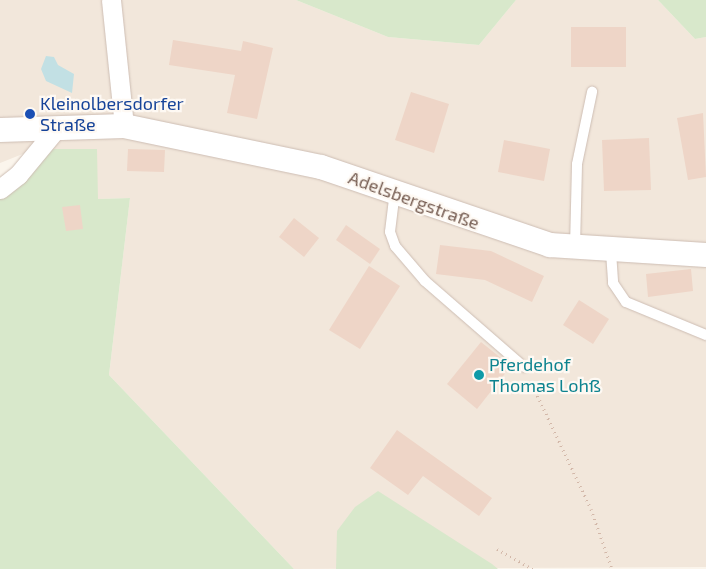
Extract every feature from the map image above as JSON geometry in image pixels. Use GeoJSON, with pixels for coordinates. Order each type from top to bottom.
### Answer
{"type":"FeatureCollection","features":[{"type":"Feature","properties":{"kind":"street"},"geometry":{"type":"LineString","coordinates":[[111,0],[124,126]]}},
{"type":"Feature","properties":{"kind":"street","name":"Adelsbergstraße"},"geometry":{"type":"LineString","coordinates":[[0,130],[124,126],[321,168],[395,190],[502,232],[575,250],[706,255]]}},
{"type":"Feature","properties":{"kind":"street"},"geometry":{"type":"LineString","coordinates":[[0,189],[18,176],[56,129]]}},
{"type":"Feature","properties":{"kind":"lane"},"geometry":{"type":"LineString","coordinates":[[575,250],[577,164],[592,92]]}},
{"type":"Feature","properties":{"kind":"lane"},"geometry":{"type":"LineString","coordinates":[[395,190],[390,232],[395,246],[425,281],[524,367]]}},
{"type":"Feature","properties":{"kind":"lane"},"geometry":{"type":"LineString","coordinates":[[611,252],[614,283],[626,302],[706,335]]}},
{"type":"Feature","properties":{"kind":"path"},"geometry":{"type":"LineString","coordinates":[[524,367],[591,509],[612,569]]}},
{"type":"Feature","properties":{"kind":"path"},"geometry":{"type":"LineString","coordinates":[[497,549],[533,569]]}},
{"type":"Feature","properties":{"kind":"shaded area"},"geometry":{"type":"Polygon","coordinates":[[[0,0],[296,0],[388,37],[479,45],[516,0],[658,0],[695,39],[706,37],[706,567],[294,569],[109,375],[130,198],[98,199],[35,149],[0,163],[0,0]]]}},
{"type":"Feature","properties":{"kind":"green space"},"geometry":{"type":"Polygon","coordinates":[[[296,0],[516,0],[479,45],[388,37],[296,0]]]}},
{"type":"Feature","properties":{"kind":"green space"},"geometry":{"type":"Polygon","coordinates":[[[658,0],[706,0],[706,37],[695,39],[658,0]]]}},
{"type":"Feature","properties":{"kind":"green space"},"geometry":{"type":"Polygon","coordinates":[[[35,149],[97,149],[98,199],[130,198],[109,375],[294,569],[0,569],[0,181],[35,149]]]}},
{"type":"Feature","properties":{"kind":"green space"},"geometry":{"type":"Polygon","coordinates":[[[378,491],[498,569],[336,569],[337,531],[355,507],[378,491]]]}},
{"type":"Feature","properties":{"kind":"water"},"geometry":{"type":"Polygon","coordinates":[[[46,56],[54,57],[58,65],[74,74],[72,93],[46,81],[41,69],[46,56]]]}},
{"type":"Feature","properties":{"kind":"building"},"geometry":{"type":"Polygon","coordinates":[[[571,27],[626,27],[626,67],[571,67],[571,27]]]}},
{"type":"Feature","properties":{"kind":"building"},"geometry":{"type":"Polygon","coordinates":[[[173,40],[241,51],[243,41],[273,48],[257,119],[227,113],[235,75],[169,65],[173,40]]]}},
{"type":"Feature","properties":{"kind":"building"},"geometry":{"type":"Polygon","coordinates":[[[411,92],[449,104],[434,153],[395,140],[411,92]]]}},
{"type":"Feature","properties":{"kind":"building"},"geometry":{"type":"Polygon","coordinates":[[[703,113],[706,177],[688,180],[677,118],[703,113]]]}},
{"type":"Feature","properties":{"kind":"building"},"geometry":{"type":"Polygon","coordinates":[[[649,138],[651,190],[604,191],[602,140],[649,138]]]}},
{"type":"Feature","properties":{"kind":"building"},"geometry":{"type":"Polygon","coordinates":[[[504,140],[550,149],[544,181],[498,172],[504,140]]]}},
{"type":"Feature","properties":{"kind":"building"},"geometry":{"type":"Polygon","coordinates":[[[128,149],[165,150],[164,172],[127,171],[128,149]]]}},
{"type":"Feature","properties":{"kind":"building"},"geometry":{"type":"Polygon","coordinates":[[[80,205],[83,229],[66,231],[62,207],[80,205]]]}},
{"type":"Feature","properties":{"kind":"building"},"geometry":{"type":"Polygon","coordinates":[[[294,218],[319,238],[304,257],[279,237],[294,218]]]}},
{"type":"Feature","properties":{"kind":"building"},"geometry":{"type":"Polygon","coordinates":[[[346,225],[380,249],[370,264],[336,240],[346,225]]]}},
{"type":"Feature","properties":{"kind":"building"},"geometry":{"type":"Polygon","coordinates":[[[440,245],[491,251],[544,276],[532,302],[485,280],[436,274],[440,245]]]}},
{"type":"Feature","properties":{"kind":"building"},"geometry":{"type":"Polygon","coordinates":[[[369,266],[400,286],[360,349],[329,330],[369,266]]]}},
{"type":"Feature","properties":{"kind":"building"},"geometry":{"type":"Polygon","coordinates":[[[691,269],[693,291],[648,297],[646,274],[691,269]]]}},
{"type":"Feature","properties":{"kind":"building"},"geometry":{"type":"Polygon","coordinates":[[[579,300],[609,319],[593,344],[563,325],[579,300]]]}},
{"type":"Feature","properties":{"kind":"building","name":"Pferdehof Thomas Lohß"},"geometry":{"type":"Polygon","coordinates":[[[481,342],[511,366],[477,409],[447,384],[481,342]]]}},
{"type":"Feature","properties":{"kind":"building"},"geometry":{"type":"Polygon","coordinates":[[[397,430],[492,498],[479,516],[423,476],[408,495],[370,468],[397,430]]]}},
{"type":"Feature","properties":{"kind":"place","name":"Kleinolbersdorfer Straße"},"geometry":{"type":"Point","coordinates":[30,114]}},
{"type":"Feature","properties":{"kind":"place","name":"Pferdehof Thomas Lohß"},"geometry":{"type":"Point","coordinates":[479,375]}}]}
